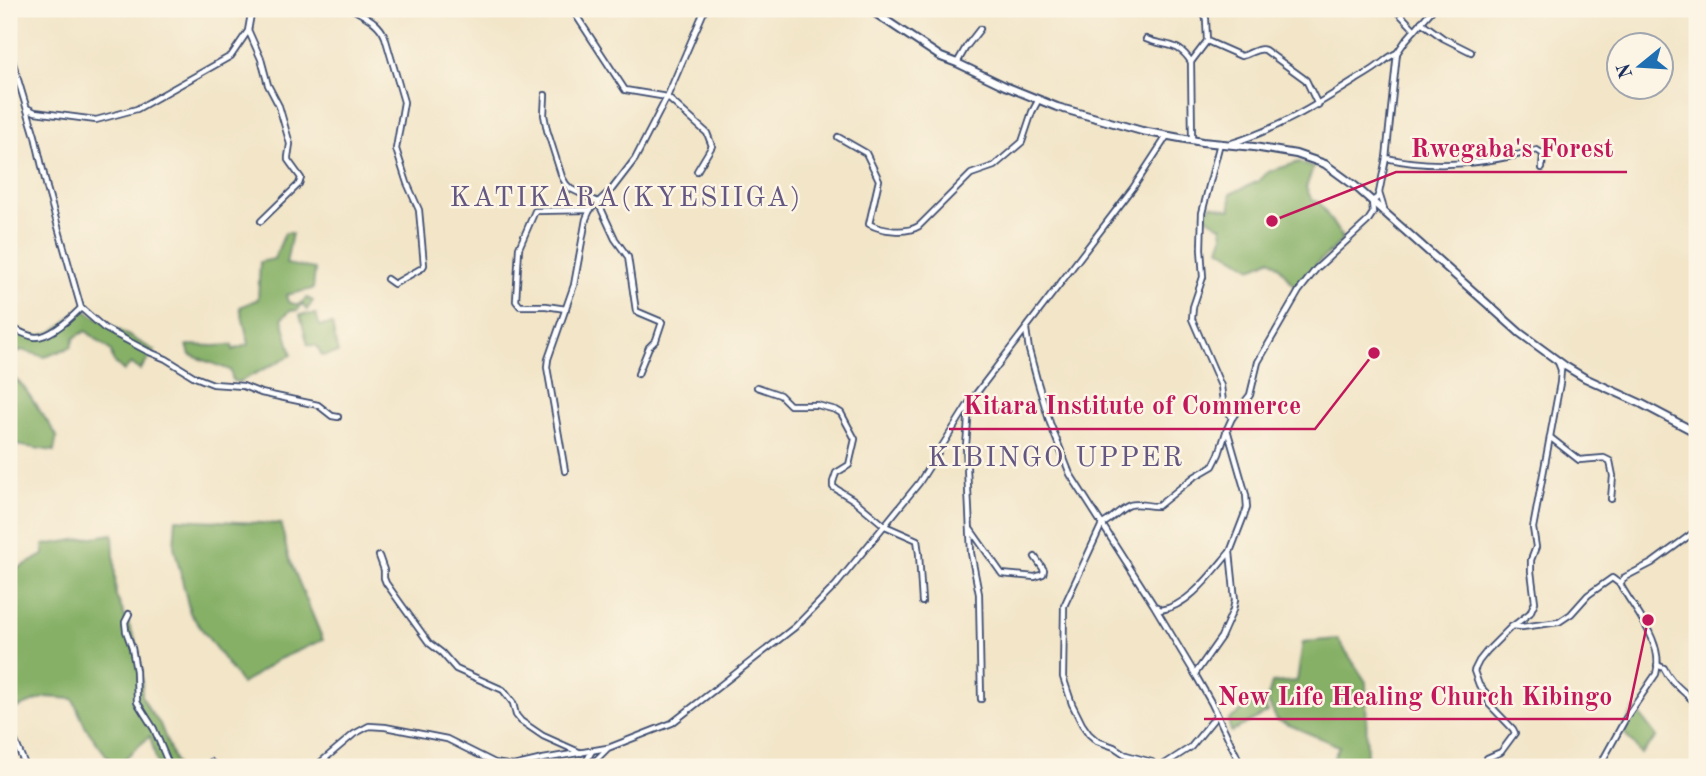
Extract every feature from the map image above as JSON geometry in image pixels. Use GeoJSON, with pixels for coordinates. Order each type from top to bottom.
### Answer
{"type":"FeatureCollection","features":[{"type":"Feature","properties":{"kind":"main road"},"geometry":{"type":"LineString","coordinates":[[869,9],[941,57],[1039,99],[1118,125],[1167,136],[1277,150],[1311,158],[1340,174],[1506,321],[1558,360],[1585,378],[1697,433]]}},
{"type":"Feature","properties":{"kind":"street"},"geometry":{"type":"LineString","coordinates":[[26,107],[34,112],[92,120],[132,111],[231,56],[248,32],[251,15],[257,9]]}},
{"type":"Feature","properties":{"kind":"street"},"geometry":{"type":"LineString","coordinates":[[353,9],[377,24],[384,37],[404,102],[396,143],[398,157],[419,210],[424,265],[417,272],[394,284],[387,279]]}},
{"type":"Feature","properties":{"kind":"street"},"geometry":{"type":"LineString","coordinates":[[572,9],[625,90],[667,97],[707,133],[712,146],[697,171]]}},
{"type":"Feature","properties":{"kind":"street"},"geometry":{"type":"LineString","coordinates":[[565,471],[547,367],[574,285],[586,219],[590,210],[612,189],[635,159],[667,97],[705,9]]}},
{"type":"Feature","properties":{"kind":"street"},"geometry":{"type":"LineString","coordinates":[[1191,62],[1207,41],[1204,12],[1209,9]]}},
{"type":"Feature","properties":{"kind":"street"},"geometry":{"type":"LineString","coordinates":[[1395,9],[1415,30]]}},
{"type":"Feature","properties":{"kind":"street"},"geometry":{"type":"LineString","coordinates":[[1232,418],[1224,406],[1221,386],[1192,319],[1203,277],[1200,249],[1202,213],[1224,144],[1267,131],[1318,105],[1379,66],[1396,53],[1433,9]]}},
{"type":"Feature","properties":{"kind":"street"},"geometry":{"type":"LineString","coordinates":[[1421,22],[1443,38],[1471,52]]}},
{"type":"Feature","properties":{"kind":"street"},"geometry":{"type":"LineString","coordinates":[[957,63],[981,29]]}},
{"type":"Feature","properties":{"kind":"street"},"geometry":{"type":"LineString","coordinates":[[248,32],[279,106],[290,144],[288,160],[301,178],[299,184],[261,221]]}},
{"type":"Feature","properties":{"kind":"street"},"geometry":{"type":"LineString","coordinates":[[1146,39],[1180,49],[1191,62],[1192,139]]}},
{"type":"Feature","properties":{"kind":"street"},"geometry":{"type":"LineString","coordinates":[[1207,41],[1241,56],[1260,49],[1265,50],[1304,78],[1318,105]]}},
{"type":"Feature","properties":{"kind":"street"},"geometry":{"type":"LineString","coordinates":[[9,50],[81,308],[104,328],[195,377],[213,384],[243,386],[261,393],[318,405],[338,417]]}},
{"type":"Feature","properties":{"kind":"street"},"geometry":{"type":"LineString","coordinates":[[1154,767],[1152,762],[1126,755],[1101,743],[1088,734],[1082,724],[1063,677],[1064,606],[1102,524],[1129,505],[1158,506],[1215,462],[1232,418],[1250,395],[1258,362],[1299,291],[1316,269],[1367,222],[1373,213],[1372,201],[1379,193],[1386,158],[1396,53]]}},
{"type":"Feature","properties":{"kind":"street"},"geometry":{"type":"LineString","coordinates":[[545,95],[544,115],[547,130],[562,177],[571,189],[598,202],[615,239],[628,257],[636,311],[660,320],[662,324],[638,374]]}},
{"type":"Feature","properties":{"kind":"street"},"geometry":{"type":"LineString","coordinates":[[838,137],[866,152],[879,180],[869,224],[876,228],[910,231],[919,226],[971,174],[993,166],[1022,142],[1039,99]]}},
{"type":"Feature","properties":{"kind":"street"},"geometry":{"type":"LineString","coordinates":[[315,767],[354,734],[369,726],[447,739],[495,763],[513,767],[608,748],[672,723],[795,627],[836,585],[919,483],[969,403],[1133,188],[1167,136]]}},
{"type":"Feature","properties":{"kind":"street"},"geometry":{"type":"LineString","coordinates":[[1386,158],[1412,163],[1445,164],[1489,161],[1537,150],[1543,155],[1542,167]]}},
{"type":"Feature","properties":{"kind":"street"},"geometry":{"type":"LineString","coordinates":[[1379,193],[1385,213]]}},
{"type":"Feature","properties":{"kind":"street"},"geometry":{"type":"LineString","coordinates":[[566,309],[517,304],[519,248],[535,211],[590,210]]}},
{"type":"Feature","properties":{"kind":"street"},"geometry":{"type":"LineString","coordinates":[[9,327],[33,337],[41,336],[67,323],[81,308]]}},
{"type":"Feature","properties":{"kind":"street"},"geometry":{"type":"LineString","coordinates":[[1026,327],[1032,360],[1050,423],[1070,474],[1195,674],[1242,767]]}},
{"type":"Feature","properties":{"kind":"street"},"geometry":{"type":"LineString","coordinates":[[1488,767],[1487,758],[1501,752],[1516,733],[1489,704],[1474,671],[1488,651],[1512,626],[1530,613],[1535,602],[1531,571],[1531,560],[1536,547],[1533,528],[1561,370],[1558,360]]}},
{"type":"Feature","properties":{"kind":"street"},"geometry":{"type":"LineString","coordinates":[[757,387],[778,394],[790,405],[817,405],[841,413],[855,441],[849,465],[835,473],[833,487],[854,500],[885,526],[917,540],[922,601]]}},
{"type":"Feature","properties":{"kind":"street"},"geometry":{"type":"LineString","coordinates":[[969,403],[966,446],[971,553],[979,586],[981,699]]}},
{"type":"Feature","properties":{"kind":"street"},"geometry":{"type":"LineString","coordinates":[[1153,604],[1160,610],[1165,609],[1182,602],[1198,588],[1230,552],[1244,519],[1247,502],[1227,429]]}},
{"type":"Feature","properties":{"kind":"street"},"geometry":{"type":"LineString","coordinates":[[1550,438],[1580,460],[1604,458],[1610,461],[1613,477],[1611,499]]}},
{"type":"Feature","properties":{"kind":"street"},"geometry":{"type":"LineString","coordinates":[[970,529],[1002,574],[1035,577],[1043,574],[1044,570],[1035,557]]}},
{"type":"Feature","properties":{"kind":"street"},"geometry":{"type":"LineString","coordinates":[[1512,626],[1559,622],[1571,614],[1588,595],[1612,578],[1625,577],[1652,563],[1697,530]]}},
{"type":"Feature","properties":{"kind":"street"},"geometry":{"type":"LineString","coordinates":[[1195,674],[1221,637],[1233,610],[1230,552]]}},
{"type":"Feature","properties":{"kind":"street"},"geometry":{"type":"LineString","coordinates":[[379,556],[386,583],[429,643],[442,653],[456,670],[503,690],[513,702],[516,715],[521,721],[543,736],[582,753]]}},
{"type":"Feature","properties":{"kind":"street"},"geometry":{"type":"LineString","coordinates":[[1620,584],[1625,577]]}},
{"type":"Feature","properties":{"kind":"street"},"geometry":{"type":"LineString","coordinates":[[1600,767],[1626,718],[1656,674],[1658,657],[1646,626],[1620,584],[1612,578]]}},
{"type":"Feature","properties":{"kind":"street"},"geometry":{"type":"LineString","coordinates":[[129,614],[125,622],[135,663],[137,702],[154,729],[170,767]]}},
{"type":"Feature","properties":{"kind":"street"},"geometry":{"type":"LineString","coordinates":[[1657,665],[1664,668],[1671,681],[1689,694],[1697,705]]}},
{"type":"Feature","properties":{"kind":"street"},"geometry":{"type":"LineString","coordinates":[[1160,767],[1191,747],[1217,715]]}},
{"type":"Feature","properties":{"kind":"street"},"geometry":{"type":"LineString","coordinates":[[9,727],[26,767]]}},
{"type":"Feature","properties":{"kind":"street"},"geometry":{"type":"LineString","coordinates":[[589,767],[608,748]]}},
{"type":"Feature","properties":{"kind":"street"},"geometry":{"type":"LineString","coordinates":[[583,767],[593,751]]}},
{"type":"Feature","properties":{"kind":"street"},"geometry":{"type":"LineString","coordinates":[[204,767],[211,762],[216,767]]}},
{"type":"Feature","properties":{"kind":"green space"},"geometry":{"type":"Polygon","coordinates":[[[1299,162],[1313,168],[1306,188],[1312,200],[1319,202],[1343,239],[1317,263],[1305,280],[1295,287],[1271,259],[1252,268],[1219,248],[1223,237],[1222,227],[1203,215],[1211,205],[1231,210],[1230,194],[1259,181],[1268,172],[1299,162]]]}},
{"type":"Feature","properties":{"kind":"green space"},"geometry":{"type":"Polygon","coordinates":[[[285,233],[292,233],[286,264],[315,269],[313,289],[286,295],[288,302],[298,305],[307,298],[313,301],[307,310],[302,304],[298,310],[290,311],[282,318],[292,355],[239,382],[233,381],[230,370],[190,355],[187,345],[232,345],[233,350],[249,344],[240,307],[258,299],[260,262],[274,259],[285,233]]]}},
{"type":"Feature","properties":{"kind":"green space"},"geometry":{"type":"Polygon","coordinates":[[[81,308],[155,351],[140,370],[131,363],[124,371],[113,361],[111,351],[86,331],[74,338],[71,347],[45,357],[22,350],[12,355],[9,353],[9,322],[28,334],[43,335],[57,328],[81,308]]]}},
{"type":"Feature","properties":{"kind":"green space"},"geometry":{"type":"Polygon","coordinates":[[[316,314],[320,326],[332,324],[338,353],[322,356],[317,346],[308,345],[300,315],[316,314]]]}},
{"type":"Feature","properties":{"kind":"green space"},"geometry":{"type":"Polygon","coordinates":[[[9,374],[23,386],[57,436],[54,451],[9,444],[9,374]]]}},
{"type":"Feature","properties":{"kind":"green space"},"geometry":{"type":"Polygon","coordinates":[[[176,519],[281,524],[288,556],[323,640],[279,659],[242,684],[190,613],[174,546],[176,519]]]}},
{"type":"Feature","properties":{"kind":"green space"},"geometry":{"type":"Polygon","coordinates":[[[113,534],[116,596],[137,644],[142,672],[142,696],[160,724],[177,767],[158,767],[150,736],[115,767],[86,728],[73,699],[46,697],[9,711],[9,566],[13,571],[44,555],[43,545],[113,534]]]}},
{"type":"Feature","properties":{"kind":"green space"},"geometry":{"type":"Polygon","coordinates":[[[1338,639],[1366,682],[1367,767],[1330,767],[1339,746],[1277,720],[1267,700],[1272,683],[1297,681],[1303,642],[1338,639]]]}},
{"type":"Feature","properties":{"kind":"green space"},"geometry":{"type":"Polygon","coordinates":[[[1261,699],[1268,712],[1231,732],[1228,720],[1261,699]]]}},
{"type":"Feature","properties":{"kind":"green space"},"geometry":{"type":"Polygon","coordinates":[[[1635,708],[1657,737],[1641,754],[1622,730],[1635,708]]]}},
{"type":"Feature","properties":{"kind":"place","name":"Rwegaba's Forest"},"geometry":{"type":"Point","coordinates":[1272,221]}},
{"type":"Feature","properties":{"kind":"place","name":"Kitara Institute of Commerce"},"geometry":{"type":"Point","coordinates":[1374,353]}},
{"type":"Feature","properties":{"kind":"place","name":"New Life Healing Church Kibingo"},"geometry":{"type":"Point","coordinates":[1648,620]}},
{"type":"Feature","properties":{"kind":"district","name":"KATIKARA(KYESIIGA)"},"geometry":{"type":"Point","coordinates":[626,196]}},
{"type":"Feature","properties":{"kind":"district","name":"KIBINGO UPPER"},"geometry":{"type":"Point","coordinates":[1056,456]}}]}
